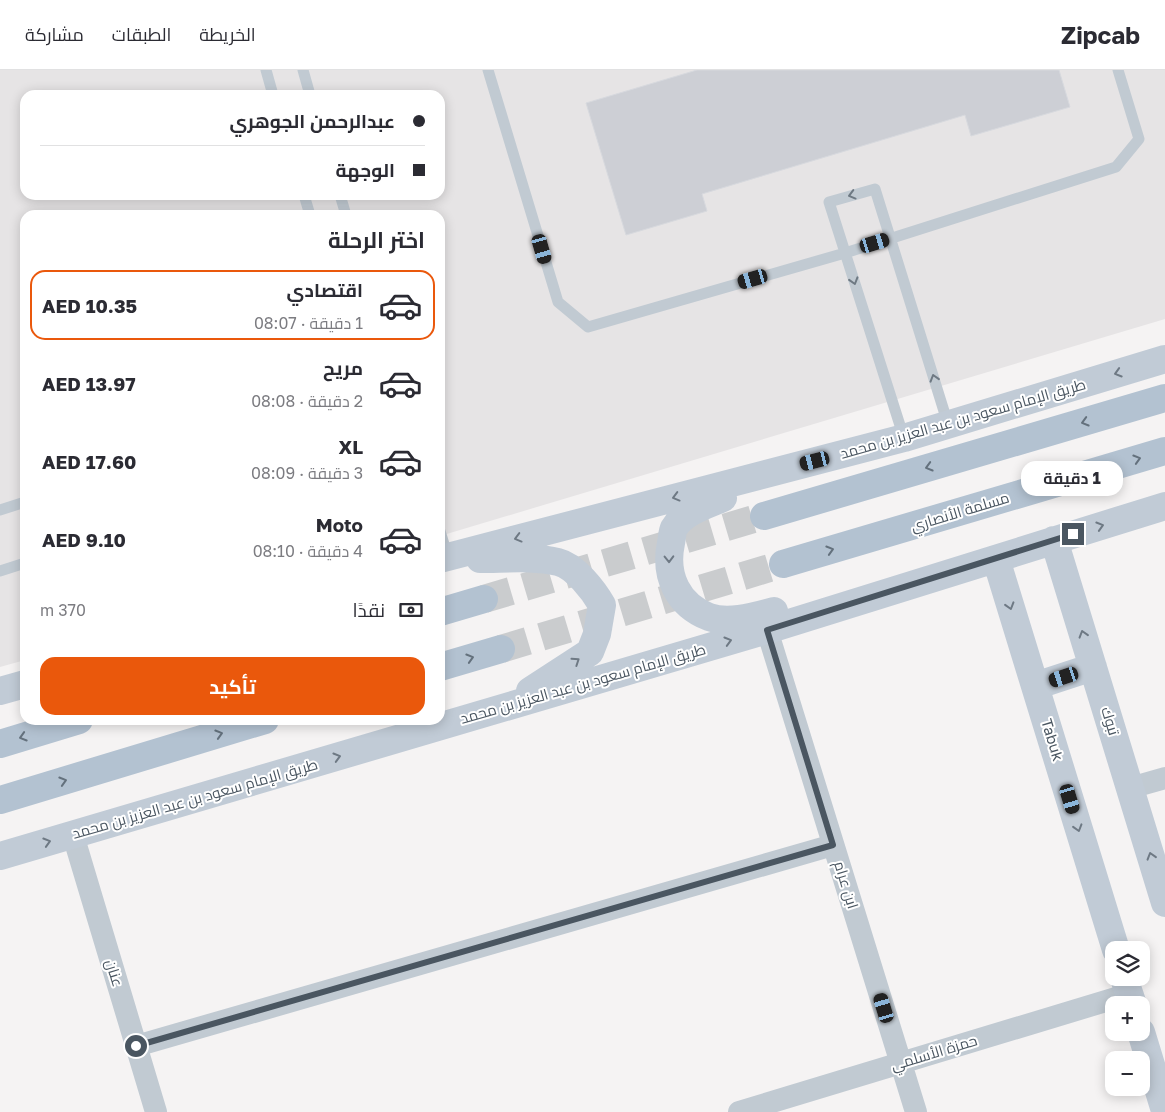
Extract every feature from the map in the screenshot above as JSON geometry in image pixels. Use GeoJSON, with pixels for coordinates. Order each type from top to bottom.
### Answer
{"type":"FeatureCollection","features":[{"type":"Feature","properties":{"kind":"main road"},"geometry":{"type":"LineString","coordinates":[[764,516],[1165,398]]}},
{"type":"Feature","properties":{"kind":"main road","name":"مسلمة الأنصاري"},"geometry":{"type":"LineString","coordinates":[[784,564],[1165,451]]}},
{"type":"Feature","properties":{"kind":"main road"},"geometry":{"type":"LineString","coordinates":[[445,611],[484,599]]}},
{"type":"Feature","properties":{"kind":"main road"},"geometry":{"type":"LineString","coordinates":[[445,666],[501,649]]}},
{"type":"Feature","properties":{"kind":"main road"},"geometry":{"type":"LineString","coordinates":[[0,744],[63,725]]}},
{"type":"Feature","properties":{"kind":"main road"},"geometry":{"type":"LineString","coordinates":[[0,800],[248,725]]}},
{"type":"Feature","properties":{"kind":"street","name":"طريق الإمام سعود بن عبد العزيز بن محمد"},"geometry":{"type":"LineString","coordinates":[[445,557],[904,438],[1165,359]]}},
{"type":"Feature","properties":{"kind":"street"},"geometry":{"type":"LineString","coordinates":[[797,466],[690,512],[674,528],[668,557],[671,582],[687,606],[711,618],[741,619],[790,607],[904,588]]}},
{"type":"Feature","properties":{"kind":"street","name":"طريق الإمام سعود بن عبد العزيز بن محمد"},"geometry":{"type":"LineString","coordinates":[[0,856],[767,630],[1165,506]]}},
{"type":"Feature","properties":{"kind":"street","name":"تبوك"},"geometry":{"type":"LineString","coordinates":[[1054,540],[1165,903]]}},
{"type":"Feature","properties":{"kind":"street"},"geometry":{"type":"LineString","coordinates":[[445,558],[516,558],[560,562],[591,585],[602,605],[597,634],[590,652],[506,707]]}},
{"type":"Feature","properties":{"kind":"street","name":"Tabuk"},"geometry":{"type":"LineString","coordinates":[[996,559],[1113,941]]}},
{"type":"Feature","properties":{"kind":"street","name":"ابن عرام"},"geometry":{"type":"LineString","coordinates":[[767,630],[916,1112]]}},
{"type":"Feature","properties":{"kind":"street"},"geometry":{"type":"LineString","coordinates":[[1035,686],[1093,667]]}},
{"type":"Feature","properties":{"kind":"street"},"geometry":{"type":"LineString","coordinates":[[0,691],[20,685]]}},
{"type":"Feature","properties":{"kind":"street"},"geometry":{"type":"LineString","coordinates":[[1130,788],[1165,778]]}},
{"type":"Feature","properties":{"kind":"street","name":"عنان"},"geometry":{"type":"LineString","coordinates":[[73,835],[156,1112]]}},
{"type":"Feature","properties":{"kind":"street"},"geometry":{"type":"LineString","coordinates":[[136,1046],[833,845]]}},
{"type":"Feature","properties":{"kind":"street","name":"حمزة الأسلمي"},"geometry":{"type":"LineString","coordinates":[[739,1112],[1129,992]]}},
{"type":"Feature","properties":{"kind":"street"},"geometry":{"type":"LineString","coordinates":[[1144,1041],[1165,1110]]}},
{"type":"Feature","properties":{"kind":"lane"},"geometry":{"type":"LineString","coordinates":[[266,70],[272,90]]}},
{"type":"Feature","properties":{"kind":"lane"},"geometry":{"type":"LineString","coordinates":[[303,70],[309,90]]}},
{"type":"Feature","properties":{"kind":"lane"},"geometry":{"type":"LineString","coordinates":[[491,71],[558,302],[588,327],[845,253],[1116,167],[1139,139],[1118,70]]}},
{"type":"Feature","properties":{"kind":"lane"},"geometry":{"type":"LineString","coordinates":[[904,438],[829,202],[875,189],[948,424]]}},
{"type":"Feature","properties":{"kind":"lane"},"geometry":{"type":"LineString","coordinates":[[0,510],[20,504]]}},
{"type":"Feature","properties":{"kind":"lane"},"geometry":{"type":"LineString","coordinates":[[0,571],[20,565]]}},
{"type":"Feature","properties":{"kind":"shaded area"},"geometry":{"type":"Polygon","coordinates":[[[0,70],[1165,70],[1165,319],[445,535],[445,210],[20,210],[20,661],[0,667],[0,70]]]}},
{"type":"Feature","properties":{"kind":"building"},"geometry":{"type":"Polygon","coordinates":[[[697,70],[1059,70],[1070,107],[971,136],[965,115],[702,194],[707,211],[626,235],[586,103],[697,70]]]}},
{"type":"Feature","properties":{"kind":"tunnel"},"geometry":{"type":"LineString","coordinates":[[484,599],[764,516]]}},
{"type":"Feature","properties":{"kind":"tunnel"},"geometry":{"type":"LineString","coordinates":[[501,649],[783,564]]}},
{"type":"Feature","properties":{"kind":"route"},"geometry":{"type":"LineString","coordinates":[[136,1046],[833,845],[767,630],[1073,534]]}}]}
